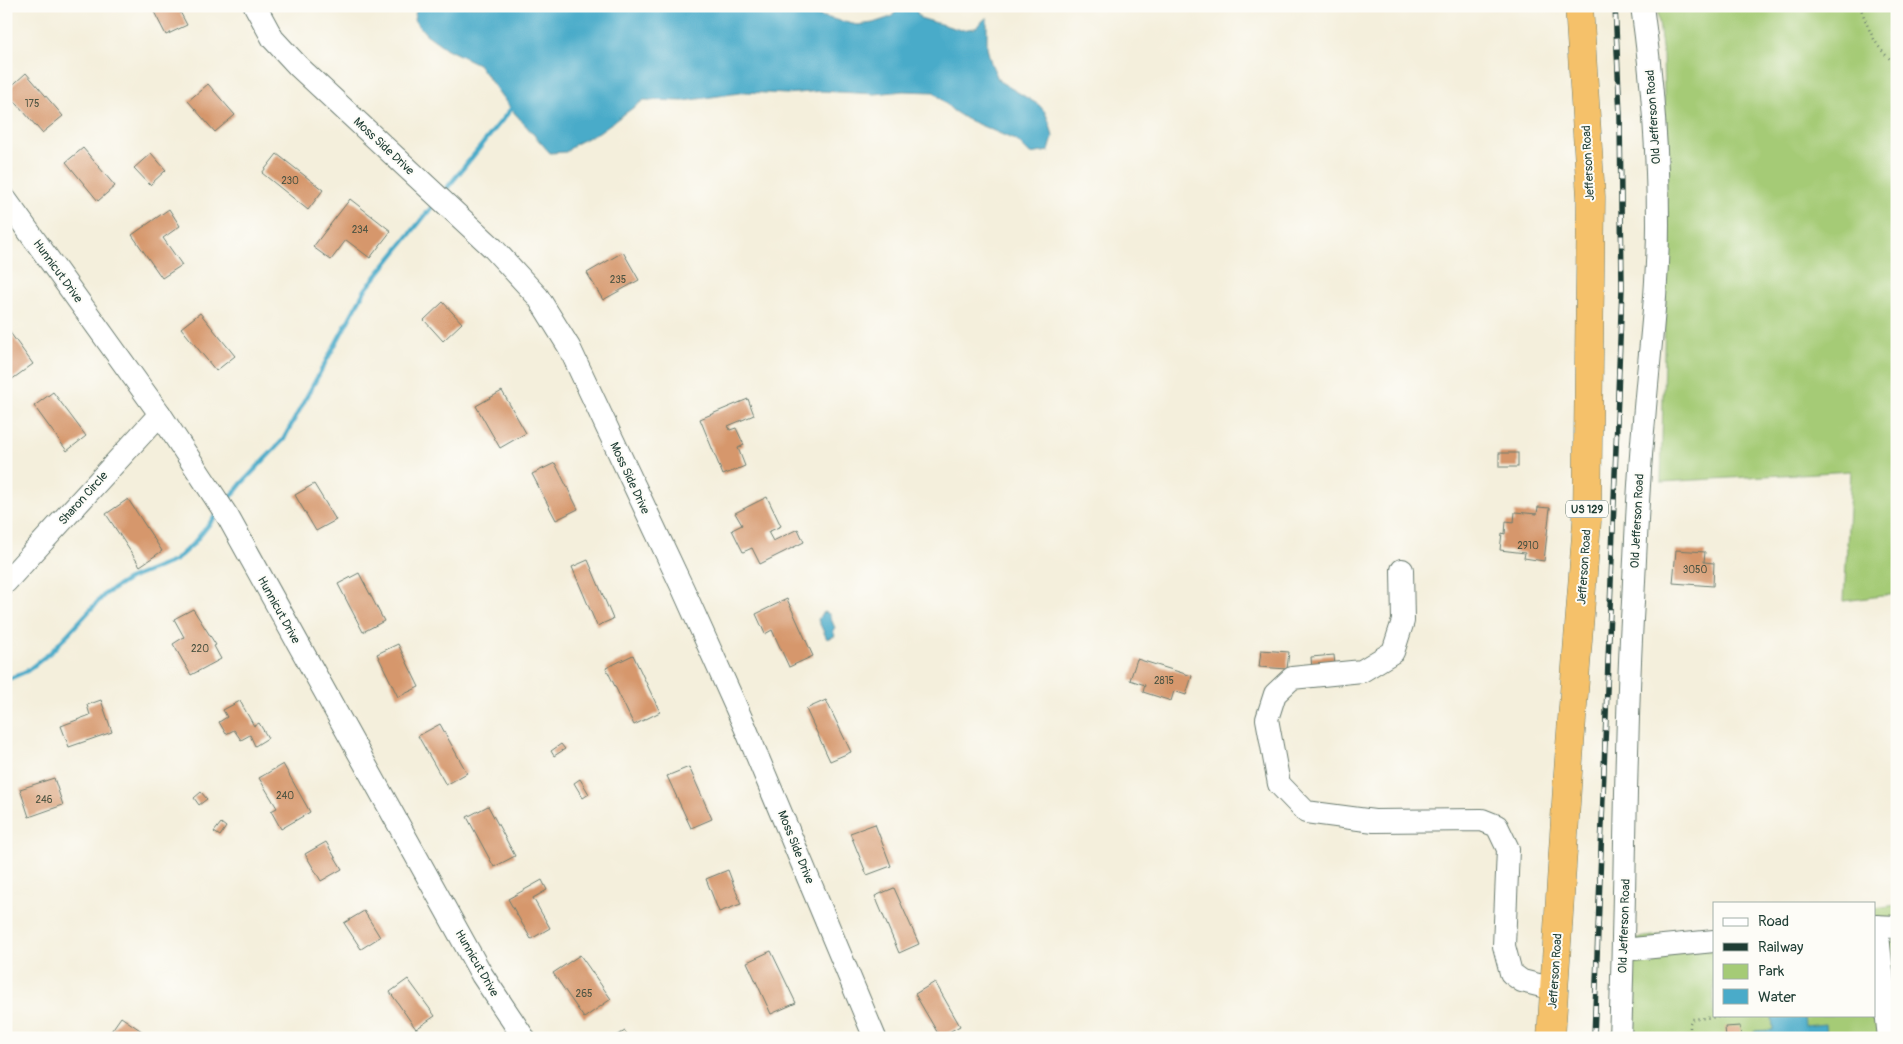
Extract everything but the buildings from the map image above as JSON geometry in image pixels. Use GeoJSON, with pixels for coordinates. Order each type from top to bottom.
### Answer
{"type":"FeatureCollection","features":[{"type":"Feature","properties":{"kind":"highway","name":"Jefferson Road"},"geometry":{"type":"LineString","coordinates":[[1551,1038],[1587,521],[1591,198],[1579,6]]}},
{"type":"Feature","properties":{"kind":"street","name":"Moss Side Drive"},"geometry":{"type":"LineString","coordinates":[[255,6],[273,39],[299,67],[493,248],[538,297],[570,347],[693,611],[774,794],[875,1038]]}},
{"type":"Feature","properties":{"kind":"street","name":"Old Jefferson Road"},"geometry":{"type":"LineString","coordinates":[[1620,1038],[1630,653],[1644,421],[1654,319],[1658,233],[1656,159],[1642,6]]}},
{"type":"Feature","properties":{"kind":"street","name":"Hunnicut Drive"},"geometry":{"type":"LineString","coordinates":[[6,200],[160,414],[228,517],[482,975],[524,1038]]}},
{"type":"Feature","properties":{"kind":"street","name":"Sharon Circle"},"geometry":{"type":"LineString","coordinates":[[6,582],[160,414]]}},
{"type":"Feature","properties":{"kind":"street"},"geometry":{"type":"LineString","coordinates":[[1402,570],[1403,621],[1393,652],[1362,671],[1292,678],[1275,694],[1267,719],[1279,784],[1306,812],[1374,821],[1482,820],[1497,826],[1508,849],[1504,946],[1510,973],[1522,981],[1554,989]]}},
{"type":"Feature","properties":{"kind":"street"},"geometry":{"type":"LineString","coordinates":[[1883,926],[1892,1009],[1889,1038]]}},
{"type":"Feature","properties":{"kind":"street"},"geometry":{"type":"LineString","coordinates":[[1623,950],[1713,941]]}},
{"type":"Feature","properties":{"kind":"path"},"geometry":{"type":"LineString","coordinates":[[1860,6],[1872,37],[1888,58],[1897,64]]}},
{"type":"Feature","properties":{"kind":"path"},"geometry":{"type":"LineString","coordinates":[[1690,1038],[1690,1023],[1692,1019],[1732,1016]]}},
{"type":"Feature","properties":{"kind":"green space"},"geometry":{"type":"Polygon","coordinates":[[[1657,6],[1897,6],[1897,594],[1844,601],[1851,471],[1661,482],[1667,226],[1663,56],[1657,6]]]}},
{"type":"Feature","properties":{"kind":"green space"},"geometry":{"type":"Polygon","coordinates":[[[1897,905],[1897,1038],[1614,1038],[1622,940],[1713,928],[1713,1016],[1876,1016],[1876,908],[1897,905]]]}},
{"type":"Feature","properties":{"kind":"water"},"geometry":{"type":"Polygon","coordinates":[[[417,6],[780,6],[857,25],[873,23],[891,17],[901,6],[914,6],[920,18],[961,30],[975,28],[987,17],[987,48],[999,81],[1039,105],[1045,112],[1053,137],[1049,151],[1030,154],[1017,141],[966,119],[952,110],[934,92],[903,91],[875,94],[821,91],[786,94],[746,92],[684,101],[644,100],[599,132],[577,143],[566,152],[550,153],[511,109],[478,64],[447,49],[426,34],[414,20],[417,6]]]}},
{"type":"Feature","properties":{"kind":"water"},"geometry":{"type":"Polygon","coordinates":[[[825,612],[829,614],[835,628],[833,630],[835,636],[827,639],[818,620],[821,614],[825,612]]]}},
{"type":"Feature","properties":{"kind":"water"},"geometry":{"type":"Polygon","coordinates":[[[1772,1016],[1804,1016],[1805,1026],[1825,1024],[1826,1038],[1755,1038],[1754,1031],[1773,1030],[1772,1016]]]}},
{"type":"Feature","properties":{"kind":"waterway"},"geometry":{"type":"LineString","coordinates":[[443,193],[511,109]]}},
{"type":"Feature","properties":{"kind":"waterway"},"geometry":{"type":"LineString","coordinates":[[226,503],[242,483],[283,440],[365,290],[435,203]]}},
{"type":"Feature","properties":{"kind":"waterway"},"geometry":{"type":"LineString","coordinates":[[6,680],[27,671],[52,651],[105,594],[129,579],[174,561],[193,544],[218,513]]}},
{"type":"Feature","properties":{"kind":"railway"},"geometry":{"type":"LineString","coordinates":[[1594,1038],[1622,287],[1620,115],[1615,6]]}}]}
